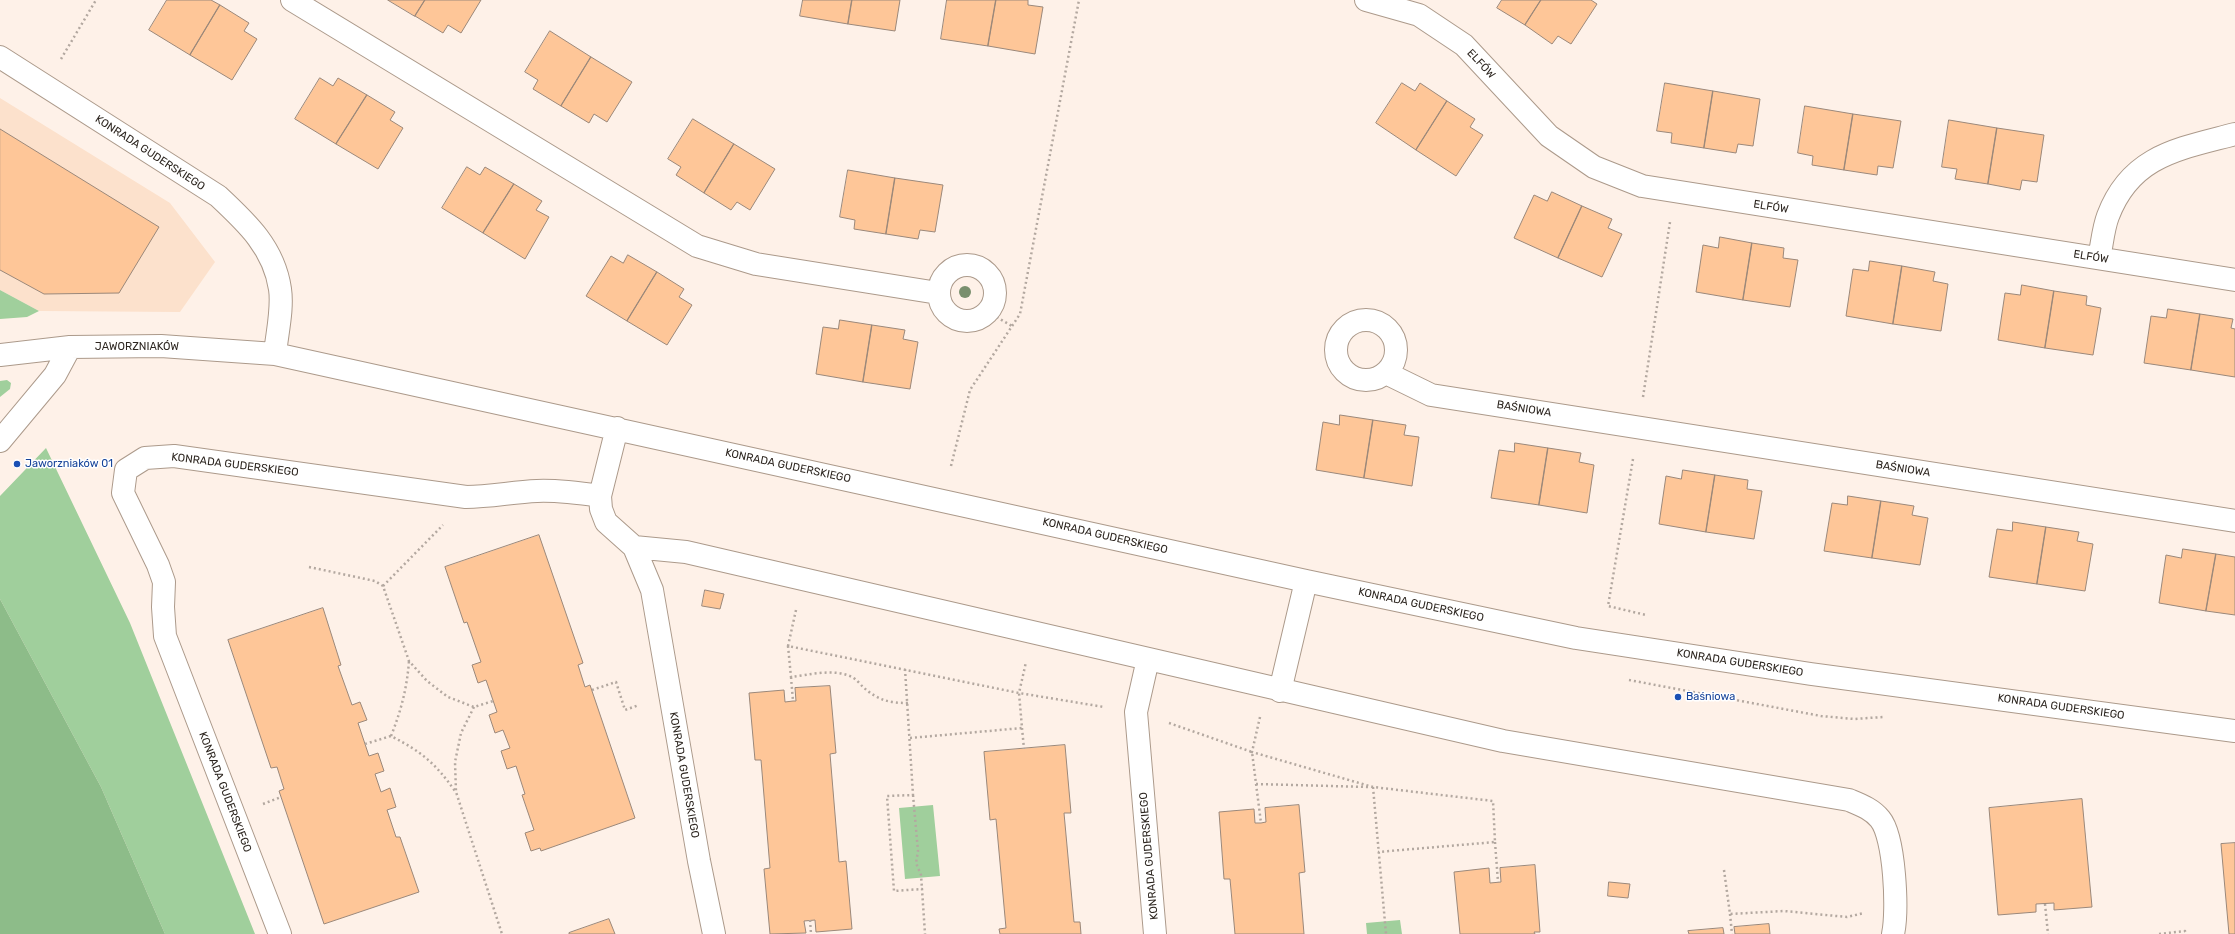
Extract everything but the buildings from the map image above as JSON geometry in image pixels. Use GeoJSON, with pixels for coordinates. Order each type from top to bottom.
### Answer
{"type":"FeatureCollection","features":[{"type":"Feature","properties":{"kind":"street"},"geometry":{"type":"LineString","coordinates":[[292,0],[697,246],[756,264],[938,293]]}},
{"type":"Feature","properties":{"kind":"street","name":"ELFÓW"},"geometry":{"type":"LineString","coordinates":[[1366,0],[1419,15],[1464,45],[1549,136],[1594,167],[1642,186],[2235,280]]}},
{"type":"Feature","properties":{"kind":"street","name":"KONRADA GUDERSKIEGO"},"geometry":{"type":"LineString","coordinates":[[0,57],[218,196],[244,219],[260,238],[274,264],[280,290],[275,354],[1306,581],[1576,638],[1812,674],[2235,731]]}},
{"type":"Feature","properties":{"kind":"street"},"geometry":{"type":"LineString","coordinates":[[2099,258],[2108,217],[2124,186],[2146,164],[2176,150],[2235,134]]}},
{"type":"Feature","properties":{"kind":"street"},"geometry":{"type":"LineString","coordinates":[[959,266],[976,266],[984,270],[994,286],[993,304],[988,312],[971,321],[952,317],[944,311],[938,293],[939,284],[950,270],[959,266]]}},
{"type":"Feature","properties":{"kind":"street","name":"JAWORZNIAKÓW"},"geometry":{"type":"LineString","coordinates":[[0,354],[70,348],[161,346],[275,354]]}},
{"type":"Feature","properties":{"kind":"street"},"geometry":{"type":"LineString","coordinates":[[0,441],[55,375],[70,348]]}},
{"type":"Feature","properties":{"kind":"street","name":"BAŚNIOWA"},"geometry":{"type":"LineString","coordinates":[[1386,373],[1431,395],[2235,521]]}},
{"type":"Feature","properties":{"kind":"street","name":"KONRADA GUDERSKIEGO"},"geometry":{"type":"LineString","coordinates":[[616,428],[600,496],[600,509],[606,522],[634,546],[652,590],[699,861],[714,934]]}},
{"type":"Feature","properties":{"kind":"street","name":"KONRADA GUDERSKIEGO"},"geometry":{"type":"LineString","coordinates":[[280,934],[165,636],[163,607],[164,582],[158,565],[123,494],[126,470],[145,458],[174,456],[466,497],[491,497],[538,491],[562,491],[600,496]]}},
{"type":"Feature","properties":{"kind":"street"},"geometry":{"type":"LineString","coordinates":[[634,546],[686,552],[1280,691],[1503,741],[1849,800],[1867,807],[1881,820],[1889,838],[1894,858],[1893,934]]}},
{"type":"Feature","properties":{"kind":"street"},"geometry":{"type":"LineString","coordinates":[[1280,691],[1306,581]]}},
{"type":"Feature","properties":{"kind":"street","name":"KONRADA GUDERSKIEGO"},"geometry":{"type":"LineString","coordinates":[[1148,659],[1136,712],[1155,934]]}},
{"type":"Feature","properties":{"kind":"path"},"geometry":{"type":"LineString","coordinates":[[59,63],[96,0]]}},
{"type":"Feature","properties":{"kind":"path"},"geometry":{"type":"LineString","coordinates":[[951,466],[970,390],[1020,314],[1079,0]]}},
{"type":"Feature","properties":{"kind":"path"},"geometry":{"type":"LineString","coordinates":[[1645,384],[1670,225]]}},
{"type":"Feature","properties":{"kind":"path"},"geometry":{"type":"LineString","coordinates":[[988,312],[1012,326]]}},
{"type":"Feature","properties":{"kind":"path"},"geometry":{"type":"LineString","coordinates":[[1608,606],[1632,468]]}},
{"type":"Feature","properties":{"kind":"path"},"geometry":{"type":"LineString","coordinates":[[383,586],[446,522]]}},
{"type":"Feature","properties":{"kind":"path"},"geometry":{"type":"LineString","coordinates":[[309,566],[375,581],[383,586],[409,661],[427,681],[448,697],[474,707],[494,701]]}},
{"type":"Feature","properties":{"kind":"path"},"geometry":{"type":"LineString","coordinates":[[793,622],[788,646],[793,701]]}},
{"type":"Feature","properties":{"kind":"path"},"geometry":{"type":"LineString","coordinates":[[788,646],[1019,693],[1136,712],[1252,752],[1373,787]]}},
{"type":"Feature","properties":{"kind":"path"},"geometry":{"type":"LineString","coordinates":[[391,736],[401,712],[406,693],[409,661]]}},
{"type":"Feature","properties":{"kind":"path"},"geometry":{"type":"LineString","coordinates":[[1024,748],[1019,693],[1025,665]]}},
{"type":"Feature","properties":{"kind":"path"},"geometry":{"type":"LineString","coordinates":[[906,669],[913,795],[918,850],[916,863],[921,875],[925,934]]}},
{"type":"Feature","properties":{"kind":"path"},"geometry":{"type":"LineString","coordinates":[[791,677],[829,673],[842,674],[852,677],[880,700],[891,703],[908,703]]}},
{"type":"Feature","properties":{"kind":"path"},"geometry":{"type":"LineString","coordinates":[[592,690],[616,682],[625,710],[630,708]]}},
{"type":"Feature","properties":{"kind":"path"},"geometry":{"type":"LineString","coordinates":[[474,707],[461,733],[456,755],[456,792],[502,934]]}},
{"type":"Feature","properties":{"kind":"path"},"geometry":{"type":"LineString","coordinates":[[1260,714],[1252,752],[1261,823]]}},
{"type":"Feature","properties":{"kind":"path"},"geometry":{"type":"LineString","coordinates":[[910,738],[1022,728]]}},
{"type":"Feature","properties":{"kind":"path"},"geometry":{"type":"LineString","coordinates":[[365,744],[391,736],[416,749],[438,768],[456,792]]}},
{"type":"Feature","properties":{"kind":"path"},"geometry":{"type":"LineString","coordinates":[[1256,784],[1373,787],[1493,801],[1498,882]]}},
{"type":"Feature","properties":{"kind":"path"},"geometry":{"type":"LineString","coordinates":[[1373,787],[1386,934]]}},
{"type":"Feature","properties":{"kind":"path"},"geometry":{"type":"LineString","coordinates":[[913,795],[887,796],[894,891],[922,889]]}},
{"type":"Feature","properties":{"kind":"path"},"geometry":{"type":"LineString","coordinates":[[257,806],[281,797]]}},
{"type":"Feature","properties":{"kind":"path"},"geometry":{"type":"LineString","coordinates":[[1378,852],[1495,842]]}},
{"type":"Feature","properties":{"kind":"path"},"geometry":{"type":"LineString","coordinates":[[1724,870],[1732,934]]}},
{"type":"Feature","properties":{"kind":"path"},"geometry":{"type":"LineString","coordinates":[[2045,904],[2048,934]]}},
{"type":"Feature","properties":{"kind":"path"},"geometry":{"type":"LineString","coordinates":[[1730,914],[1784,911],[1847,917],[1894,907]]}},
{"type":"Feature","properties":{"kind":"path"},"geometry":{"type":"LineString","coordinates":[[810,920],[811,934]]}},
{"type":"Feature","properties":{"kind":"path"},"geometry":{"type":"LineString","coordinates":[[2158,934],[2185,931],[2185,934]]}},
{"type":"Feature","properties":{"kind":"shaded area"},"geometry":{"type":"Polygon","coordinates":[[[0,98],[170,203],[215,262],[180,312],[39,311],[0,290],[0,98]]]}},
{"type":"Feature","properties":{"kind":"green space"},"geometry":{"type":"Polygon","coordinates":[[[0,290],[39,311],[27,317],[0,319],[0,290]]]}},
{"type":"Feature","properties":{"kind":"green space"},"geometry":{"type":"Polygon","coordinates":[[[7,380],[11,383],[10,389],[0,397],[0,381],[7,380]]]}},
{"type":"Feature","properties":{"kind":"green space"},"geometry":{"type":"Polygon","coordinates":[[[46,448],[130,623],[255,934],[165,934],[101,787],[0,599],[0,496],[46,448]]]}},
{"type":"Feature","properties":{"kind":"green space"},"geometry":{"type":"Polygon","coordinates":[[[0,599],[101,787],[165,934],[0,934],[0,599]]]}},
{"type":"Feature","properties":{"kind":"green space"},"geometry":{"type":"Polygon","coordinates":[[[933,805],[940,876],[905,879],[899,808],[933,805]]]}},
{"type":"Feature","properties":{"kind":"green space"},"geometry":{"type":"Polygon","coordinates":[[[1400,920],[1402,934],[1367,934],[1366,923],[1400,920]]]}},
{"type":"Feature","properties":{"kind":"place","name":"Jaworzniaków 01"},"geometry":{"type":"Point","coordinates":[17,464]}},
{"type":"Feature","properties":{"kind":"place","name":"Baśniowa"},"geometry":{"type":"Point","coordinates":[1678,697]}}]}
